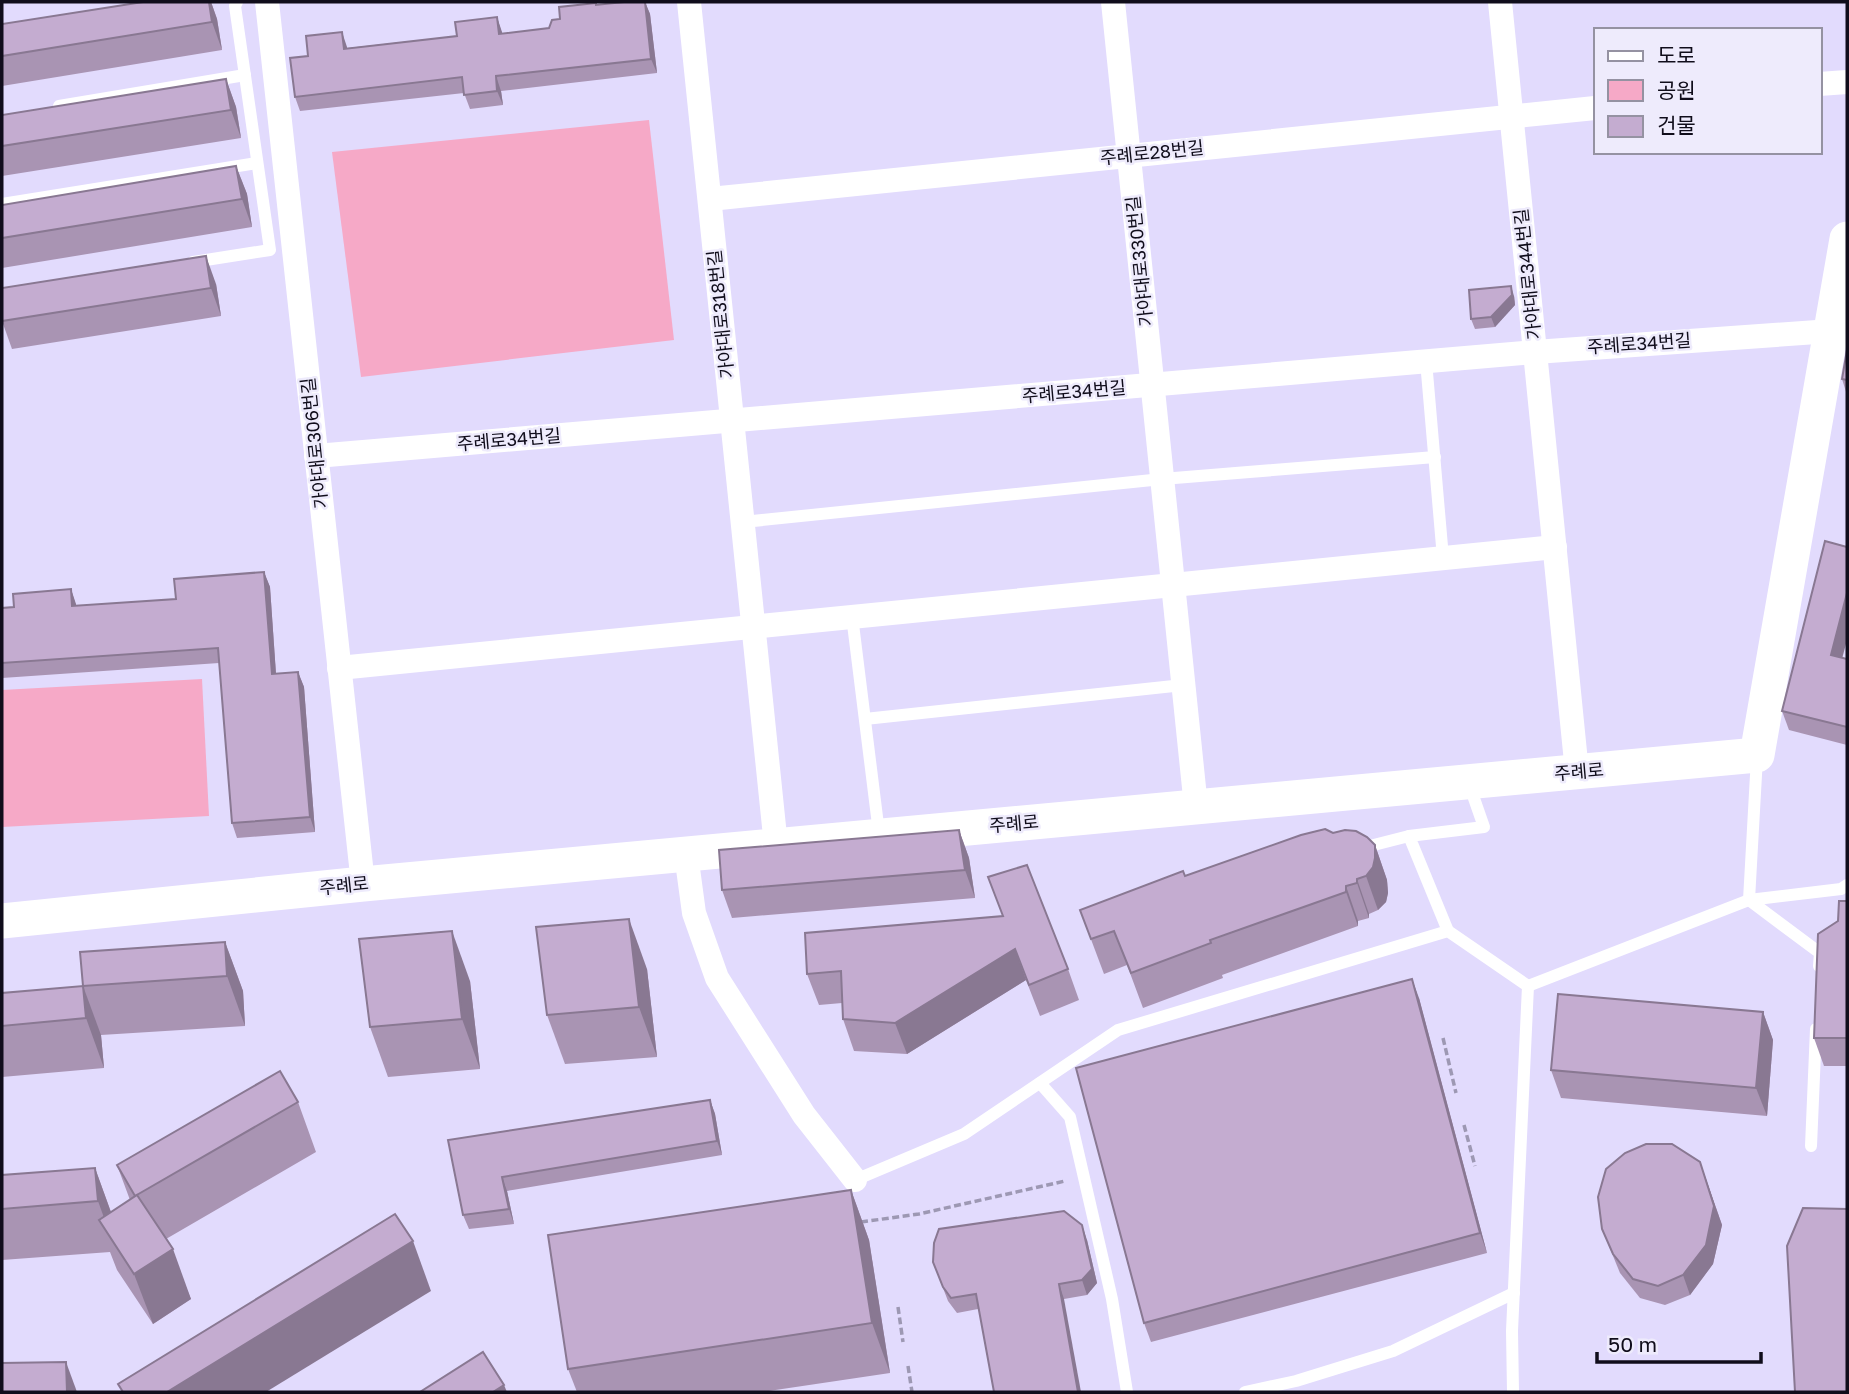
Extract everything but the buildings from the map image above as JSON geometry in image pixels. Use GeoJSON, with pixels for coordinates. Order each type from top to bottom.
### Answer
{"type":"FeatureCollection","features":[{"type":"Feature","properties":{"kind":"street","name":"가야대로306번길"},"geometry":{"type":"LineString","coordinates":[[267,2],[363,884]]}},
{"type":"Feature","properties":{"kind":"street","name":"가야대로318번길"},"geometry":{"type":"LineString","coordinates":[[689,2],[776,846]]}},
{"type":"Feature","properties":{"kind":"street","name":"가야대로330번길"},"geometry":{"type":"LineString","coordinates":[[1113,2],[1196,807]]}},
{"type":"Feature","properties":{"kind":"street","name":"가야대로344번길"},"geometry":{"type":"LineString","coordinates":[[1500,2],[1577,772]]}},
{"type":"Feature","properties":{"kind":"street"},"geometry":{"type":"LineString","coordinates":[[1821,85],[1847,82]]}},
{"type":"Feature","properties":{"kind":"street","name":"주례로28번길"},"geometry":{"type":"LineString","coordinates":[[710,199],[1594,107]]}},
{"type":"Feature","properties":{"kind":"street"},"geometry":{"type":"LineString","coordinates":[[1757,755],[1847,239]]}},
{"type":"Feature","properties":{"kind":"street","name":"주례로34번길"},"geometry":{"type":"LineString","coordinates":[[316,456],[1535,352],[1831,331]]}},
{"type":"Feature","properties":{"kind":"street"},"geometry":{"type":"LineString","coordinates":[[339,668],[1555,547]]}},
{"type":"Feature","properties":{"kind":"street","name":"주례로"},"geometry":{"type":"LineString","coordinates":[[2,921],[363,884],[1757,755]]}},
{"type":"Feature","properties":{"kind":"street"},"geometry":{"type":"LineString","coordinates":[[686,854],[694,913],[717,978],[804,1115],[855,1180]]}},
{"type":"Feature","properties":{"kind":"lane"},"geometry":{"type":"LineString","coordinates":[[176,265],[270,250],[235,6],[237,2]]}},
{"type":"Feature","properties":{"kind":"lane"},"geometry":{"type":"LineString","coordinates":[[42,108],[245,75]]}},
{"type":"Feature","properties":{"kind":"lane"},"geometry":{"type":"LineString","coordinates":[[2,204],[257,163]]}},
{"type":"Feature","properties":{"kind":"lane"},"geometry":{"type":"LineString","coordinates":[[1426,361],[1443,558]]}},
{"type":"Feature","properties":{"kind":"lane"},"geometry":{"type":"LineString","coordinates":[[743,522],[1162,479],[1435,457]]}},
{"type":"Feature","properties":{"kind":"lane"},"geometry":{"type":"LineString","coordinates":[[852,616],[879,836]]}},
{"type":"Feature","properties":{"kind":"lane"},"geometry":{"type":"LineString","coordinates":[[865,719],[1183,685]]}},
{"type":"Feature","properties":{"kind":"lane"},"geometry":{"type":"LineString","coordinates":[[1749,900],[1757,755]]}},
{"type":"Feature","properties":{"kind":"lane"},"geometry":{"type":"LineString","coordinates":[[1343,853],[1409,836],[1484,827],[1469,782]]}},
{"type":"Feature","properties":{"kind":"lane"},"geometry":{"type":"LineString","coordinates":[[1409,836],[1448,931],[1528,986]]}},
{"type":"Feature","properties":{"kind":"lane"},"geometry":{"type":"LineString","coordinates":[[1528,986],[1749,900],[1841,889],[1847,885]]}},
{"type":"Feature","properties":{"kind":"lane"},"geometry":{"type":"LineString","coordinates":[[1749,900],[1820,953],[1818,981]]}},
{"type":"Feature","properties":{"kind":"lane"},"geometry":{"type":"LineString","coordinates":[[855,1180],[964,1134],[1118,1030],[1448,931]]}},
{"type":"Feature","properties":{"kind":"lane"},"geometry":{"type":"LineString","coordinates":[[1513,1392],[1512,1331],[1528,986]]}},
{"type":"Feature","properties":{"kind":"lane"},"geometry":{"type":"LineString","coordinates":[[1811,1146],[1816,1023]]}},
{"type":"Feature","properties":{"kind":"lane"},"geometry":{"type":"LineString","coordinates":[[1040,1083],[1070,1118],[1112,1299],[1128,1392]]}},
{"type":"Feature","properties":{"kind":"lane"},"geometry":{"type":"LineString","coordinates":[[1245,1392],[1296,1381],[1393,1351],[1514,1293]]}},
{"type":"Feature","properties":{"kind":"path"},"geometry":{"type":"LineString","coordinates":[[1443,1038],[1456,1093]]}},
{"type":"Feature","properties":{"kind":"path"},"geometry":{"type":"LineString","coordinates":[[1464,1125],[1475,1166]]}},
{"type":"Feature","properties":{"kind":"path"},"geometry":{"type":"LineString","coordinates":[[854,1223],[919,1214],[1065,1181]]}},
{"type":"Feature","properties":{"kind":"path"},"geometry":{"type":"LineString","coordinates":[[898,1307],[903,1342]]}},
{"type":"Feature","properties":{"kind":"path"},"geometry":{"type":"LineString","coordinates":[[908,1366],[912,1392]]}},
{"type":"Feature","properties":{"kind":"green space"},"geometry":{"type":"Polygon","coordinates":[[[649,120],[674,340],[361,377],[332,152],[649,120]]]}},
{"type":"Feature","properties":{"kind":"green space"},"geometry":{"type":"Polygon","coordinates":[[[202,679],[209,816],[2,827],[2,690],[202,679]]]}}]}
